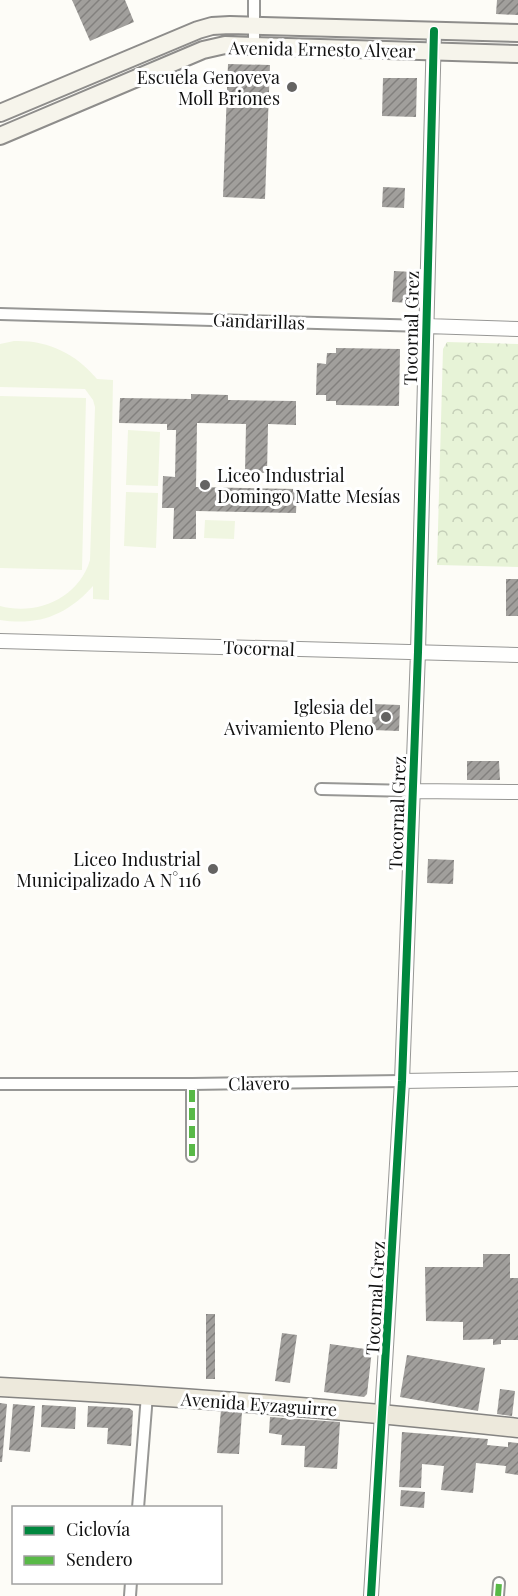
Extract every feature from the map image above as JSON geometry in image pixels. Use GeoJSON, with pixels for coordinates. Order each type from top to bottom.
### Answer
{"type":"FeatureCollection","features":[{"type":"Feature","properties":{"kind":"main road","name":"Avenida Ernesto Alvear"},"geometry":{"type":"LineString","coordinates":[[0,113],[198,30],[220,25],[516,35]]}},
{"type":"Feature","properties":{"kind":"main road"},"geometry":{"type":"LineString","coordinates":[[198,30],[203,38],[203,50]]}},
{"type":"Feature","properties":{"kind":"main road","name":"Avenida Ernesto Alvear"},"geometry":{"type":"LineString","coordinates":[[0,136],[203,50],[225,45],[518,54]]}},
{"type":"Feature","properties":{"kind":"main road","name":"Avenida Eyzaguirre"},"geometry":{"type":"LineString","coordinates":[[0,1387],[147,1395],[383,1414],[518,1428]]}},
{"type":"Feature","properties":{"kind":"street"},"geometry":{"type":"LineString","coordinates":[[254,0],[254,46]]}},
{"type":"Feature","properties":{"kind":"street","name":"Tocornal Grez"},"geometry":{"type":"LineString","coordinates":[[371,1596],[402,1081],[418,652],[434,31]]}},
{"type":"Feature","properties":{"kind":"street","name":"Gandarillas"},"geometry":{"type":"LineString","coordinates":[[0,314],[518,329]]}},
{"type":"Feature","properties":{"kind":"street","name":"Tocornal"},"geometry":{"type":"LineString","coordinates":[[0,641],[518,655]]}},
{"type":"Feature","properties":{"kind":"street"},"geometry":{"type":"LineString","coordinates":[[321,789],[518,792]]}},
{"type":"Feature","properties":{"kind":"street","name":"Clavero"},"geometry":{"type":"LineString","coordinates":[[0,1083],[192,1084],[518,1079]]}},
{"type":"Feature","properties":{"kind":"street"},"geometry":{"type":"LineString","coordinates":[[192,1084],[192,1156]]}},
{"type":"Feature","properties":{"kind":"street"},"geometry":{"type":"LineString","coordinates":[[138,1506],[147,1395]]}},
{"type":"Feature","properties":{"kind":"street"},"geometry":{"type":"LineString","coordinates":[[498,1596],[499,1583]]}},
{"type":"Feature","properties":{"kind":"green space"},"geometry":{"type":"Polygon","coordinates":[[[14,341],[38,343],[60,350],[80,362],[97,379],[113,380],[109,600],[93,599],[93,586],[62,611],[40,620],[27,621],[0,620],[0,606],[28,608],[55,601],[76,585],[90,560],[95,407],[85,389],[0,387],[0,344],[14,341]]]}},
{"type":"Feature","properties":{"kind":"green space"},"geometry":{"type":"Polygon","coordinates":[[[447,342],[518,344],[518,567],[437,565],[443,349],[447,342]]]}},
{"type":"Feature","properties":{"kind":"green space"},"geometry":{"type":"Polygon","coordinates":[[[0,396],[86,398],[82,570],[0,568],[0,396]]]}},
{"type":"Feature","properties":{"kind":"green space"},"geometry":{"type":"Polygon","coordinates":[[[128,430],[160,432],[158,486],[126,485],[128,430]]]}},
{"type":"Feature","properties":{"kind":"green space"},"geometry":{"type":"Polygon","coordinates":[[[126,492],[158,493],[156,548],[124,546],[126,492]]]}},
{"type":"Feature","properties":{"kind":"green space"},"geometry":{"type":"Polygon","coordinates":[[[205,520],[235,521],[234,539],[204,538],[205,520]]]}},
{"type":"Feature","properties":{"kind":"building"},"geometry":{"type":"Polygon","coordinates":[[[72,0],[125,0],[134,22],[90,41],[72,0]]]}},
{"type":"Feature","properties":{"kind":"building"},"geometry":{"type":"Polygon","coordinates":[[[497,0],[518,0],[518,15],[496,14],[497,0]]]}},
{"type":"Feature","properties":{"kind":"building"},"geometry":{"type":"Polygon","coordinates":[[[228,64],[270,65],[265,199],[223,197],[228,64]]]}},
{"type":"Feature","properties":{"kind":"building"},"geometry":{"type":"Polygon","coordinates":[[[383,78],[417,78],[416,117],[382,116],[383,78]]]}},
{"type":"Feature","properties":{"kind":"building"},"geometry":{"type":"Polygon","coordinates":[[[383,187],[405,188],[404,208],[382,207],[383,187]]]}},
{"type":"Feature","properties":{"kind":"building"},"geometry":{"type":"Polygon","coordinates":[[[394,271],[413,272],[411,303],[392,302],[394,271]]]}},
{"type":"Feature","properties":{"kind":"building"},"geometry":{"type":"Polygon","coordinates":[[[336,348],[400,349],[399,406],[336,405],[336,401],[326,401],[326,395],[316,395],[317,363],[326,364],[327,353],[336,353],[336,348]]]}},
{"type":"Feature","properties":{"kind":"building"},"geometry":{"type":"Polygon","coordinates":[[[191,394],[228,395],[228,400],[296,401],[296,425],[268,424],[267,473],[245,472],[246,424],[197,423],[196,487],[297,489],[296,513],[196,511],[196,539],[173,539],[174,508],[162,508],[163,476],[175,477],[176,430],[167,430],[167,424],[119,423],[120,398],[191,399],[191,394]]]}},
{"type":"Feature","properties":{"kind":"building"},"geometry":{"type":"Polygon","coordinates":[[[506,579],[518,579],[518,616],[506,616],[506,579]]]}},
{"type":"Feature","properties":{"kind":"building","name":"Iglesia del Avivamiento Pleno"},"geometry":{"type":"Polygon","coordinates":[[[373,704],[400,705],[399,731],[372,730],[373,704]]]}},
{"type":"Feature","properties":{"kind":"building"},"geometry":{"type":"Polygon","coordinates":[[[467,761],[499,761],[500,780],[467,780],[467,761]]]}},
{"type":"Feature","properties":{"kind":"building"},"geometry":{"type":"Polygon","coordinates":[[[428,859],[454,860],[453,884],[427,883],[428,859]]]}},
{"type":"Feature","properties":{"kind":"building"},"geometry":{"type":"Polygon","coordinates":[[[483,1254],[510,1254],[510,1278],[518,1278],[518,1340],[501,1340],[501,1344],[493,1345],[493,1339],[463,1340],[463,1322],[426,1321],[425,1267],[483,1267],[483,1254]]]}},
{"type":"Feature","properties":{"kind":"building"},"geometry":{"type":"Polygon","coordinates":[[[206,1314],[215,1314],[215,1379],[206,1379],[206,1314]]]}},
{"type":"Feature","properties":{"kind":"building"},"geometry":{"type":"Polygon","coordinates":[[[282,1333],[297,1335],[290,1383],[275,1381],[282,1333]]]}},
{"type":"Feature","properties":{"kind":"building"},"geometry":{"type":"Polygon","coordinates":[[[330,1344],[372,1350],[367,1394],[364,1397],[324,1392],[330,1344]]]}},
{"type":"Feature","properties":{"kind":"building"},"geometry":{"type":"Polygon","coordinates":[[[407,1355],[485,1368],[478,1411],[400,1397],[407,1355]]]}},
{"type":"Feature","properties":{"kind":"building"},"geometry":{"type":"Polygon","coordinates":[[[500,1389],[515,1391],[512,1416],[497,1414],[500,1389]]]}},
{"type":"Feature","properties":{"kind":"building"},"geometry":{"type":"Polygon","coordinates":[[[0,1403],[7,1404],[2,1462],[0,1462],[0,1403]]]}},
{"type":"Feature","properties":{"kind":"building"},"geometry":{"type":"Polygon","coordinates":[[[13,1404],[35,1406],[30,1452],[9,1450],[13,1404]]]}},
{"type":"Feature","properties":{"kind":"building"},"geometry":{"type":"Polygon","coordinates":[[[42,1405],[76,1407],[75,1429],[41,1427],[42,1405]]]}},
{"type":"Feature","properties":{"kind":"building"},"geometry":{"type":"Polygon","coordinates":[[[88,1406],[129,1408],[133,1411],[131,1446],[107,1444],[108,1428],[87,1427],[88,1406]]]}},
{"type":"Feature","properties":{"kind":"building"},"geometry":{"type":"Polygon","coordinates":[[[221,1410],[242,1412],[239,1454],[217,1453],[221,1410]]]}},
{"type":"Feature","properties":{"kind":"building"},"geometry":{"type":"Polygon","coordinates":[[[270,1417],[340,1422],[337,1469],[304,1467],[305,1446],[281,1445],[282,1435],[269,1433],[270,1417]]]}},
{"type":"Feature","properties":{"kind":"building"},"geometry":{"type":"Polygon","coordinates":[[[402,1432],[488,1439],[487,1445],[508,1447],[508,1442],[518,1443],[518,1475],[505,1473],[506,1466],[476,1463],[473,1493],[441,1490],[444,1466],[422,1464],[421,1488],[399,1487],[402,1432]]]}},
{"type":"Feature","properties":{"kind":"building"},"geometry":{"type":"Polygon","coordinates":[[[401,1490],[425,1492],[424,1508],[400,1506],[401,1490]]]}},
{"type":"Feature","properties":{"kind":"marked path"},"geometry":{"type":"LineString","coordinates":[[192,1084],[192,1156]]}},
{"type":"Feature","properties":{"kind":"marked path"},"geometry":{"type":"LineString","coordinates":[[498,1596],[499,1583]]}},
{"type":"Feature","properties":{"kind":"cycle path"},"geometry":{"type":"LineString","coordinates":[[371,1596],[402,1081],[418,652],[434,31]]}},
{"type":"Feature","properties":{"kind":"place","name":"Escuela Genoveva Moll Briones"},"geometry":{"type":"Point","coordinates":[292,87]}},
{"type":"Feature","properties":{"kind":"place","name":"Liceo Industrial Domingo Matte Mesías"},"geometry":{"type":"Point","coordinates":[205,485]}},
{"type":"Feature","properties":{"kind":"place","name":"Iglesia del Avivamiento Pleno"},"geometry":{"type":"Point","coordinates":[386,717]}},
{"type":"Feature","properties":{"kind":"place","name":"Liceo Industrial Municipalizado A N°116"},"geometry":{"type":"Point","coordinates":[213,869]}}]}
